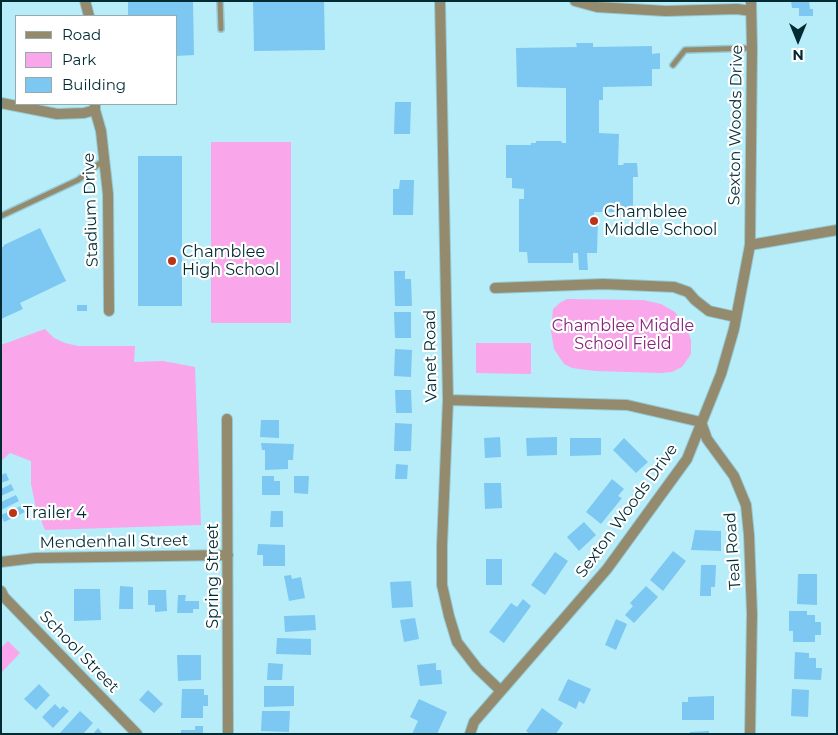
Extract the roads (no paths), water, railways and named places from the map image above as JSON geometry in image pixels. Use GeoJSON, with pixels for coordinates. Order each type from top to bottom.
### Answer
{"type":"FeatureCollection","features":[{"type":"Feature","properties":{"kind":"street"},"geometry":{"type":"LineString","coordinates":[[85,1],[89,15]]}},
{"type":"Feature","properties":{"kind":"street","name":"Vanet Road"},"geometry":{"type":"LineString","coordinates":[[440,1],[448,400],[442,585],[457,642],[477,668],[501,691]]}},
{"type":"Feature","properties":{"kind":"street"},"geometry":{"type":"LineString","coordinates":[[575,1],[597,7],[666,11],[737,9],[751,6]]}},
{"type":"Feature","properties":{"kind":"street","name":"Sexton Woods Drive"},"geometry":{"type":"LineString","coordinates":[[470,734],[474,722],[607,569],[687,459],[722,374],[736,317],[750,245],[751,6]]}},
{"type":"Feature","properties":{"kind":"street"},"geometry":{"type":"LineString","coordinates":[[1,103],[58,114],[84,113],[95,107]]}},
{"type":"Feature","properties":{"kind":"street","name":"Stadium Drive"},"geometry":{"type":"LineString","coordinates":[[95,107],[101,131],[108,194],[109,310]]}},
{"type":"Feature","properties":{"kind":"street"},"geometry":{"type":"LineString","coordinates":[[750,245],[837,230]]}},
{"type":"Feature","properties":{"kind":"street"},"geometry":{"type":"LineString","coordinates":[[495,288],[603,284],[674,287],[688,292],[709,311],[736,317]]}},
{"type":"Feature","properties":{"kind":"street"},"geometry":{"type":"LineString","coordinates":[[448,400],[626,405],[701,422]]}},
{"type":"Feature","properties":{"kind":"street","name":"Spring Street"},"geometry":{"type":"LineString","coordinates":[[227,419],[228,734]]}},
{"type":"Feature","properties":{"kind":"street","name":"Teal Road"},"geometry":{"type":"LineString","coordinates":[[701,422],[707,439],[734,476],[746,505],[750,535],[752,614],[750,734]]}},
{"type":"Feature","properties":{"kind":"street","name":"Mendenhall Street"},"geometry":{"type":"LineString","coordinates":[[1,562],[35,558],[228,556]]}},
{"type":"Feature","properties":{"kind":"street","name":"School Street"},"geometry":{"type":"LineString","coordinates":[[1,591],[137,734]]}},
{"type":"Feature","properties":{"kind":"lane"},"geometry":{"type":"LineString","coordinates":[[220,1],[221,29]]}},
{"type":"Feature","properties":{"kind":"lane"},"geometry":{"type":"LineString","coordinates":[[673,65],[685,50],[752,48]]}},
{"type":"Feature","properties":{"kind":"lane"},"geometry":{"type":"LineString","coordinates":[[1,216],[78,180],[105,159]]}},
{"type":"Feature","properties":{"kind":"place","name":"Chamblee Middle School"},"geometry":{"type":"Point","coordinates":[594,221]}},
{"type":"Feature","properties":{"kind":"place","name":"Chamblee High School"},"geometry":{"type":"Point","coordinates":[172,261]}},
{"type":"Feature","properties":{"kind":"place","name":"Trailer 4"},"geometry":{"type":"Point","coordinates":[13,513]}},
{"type":"Feature","properties":{"kind":"park label","name":"Chamblee Middle School Field"},"geometry":{"type":"Point","coordinates":[623,335]}}]}
